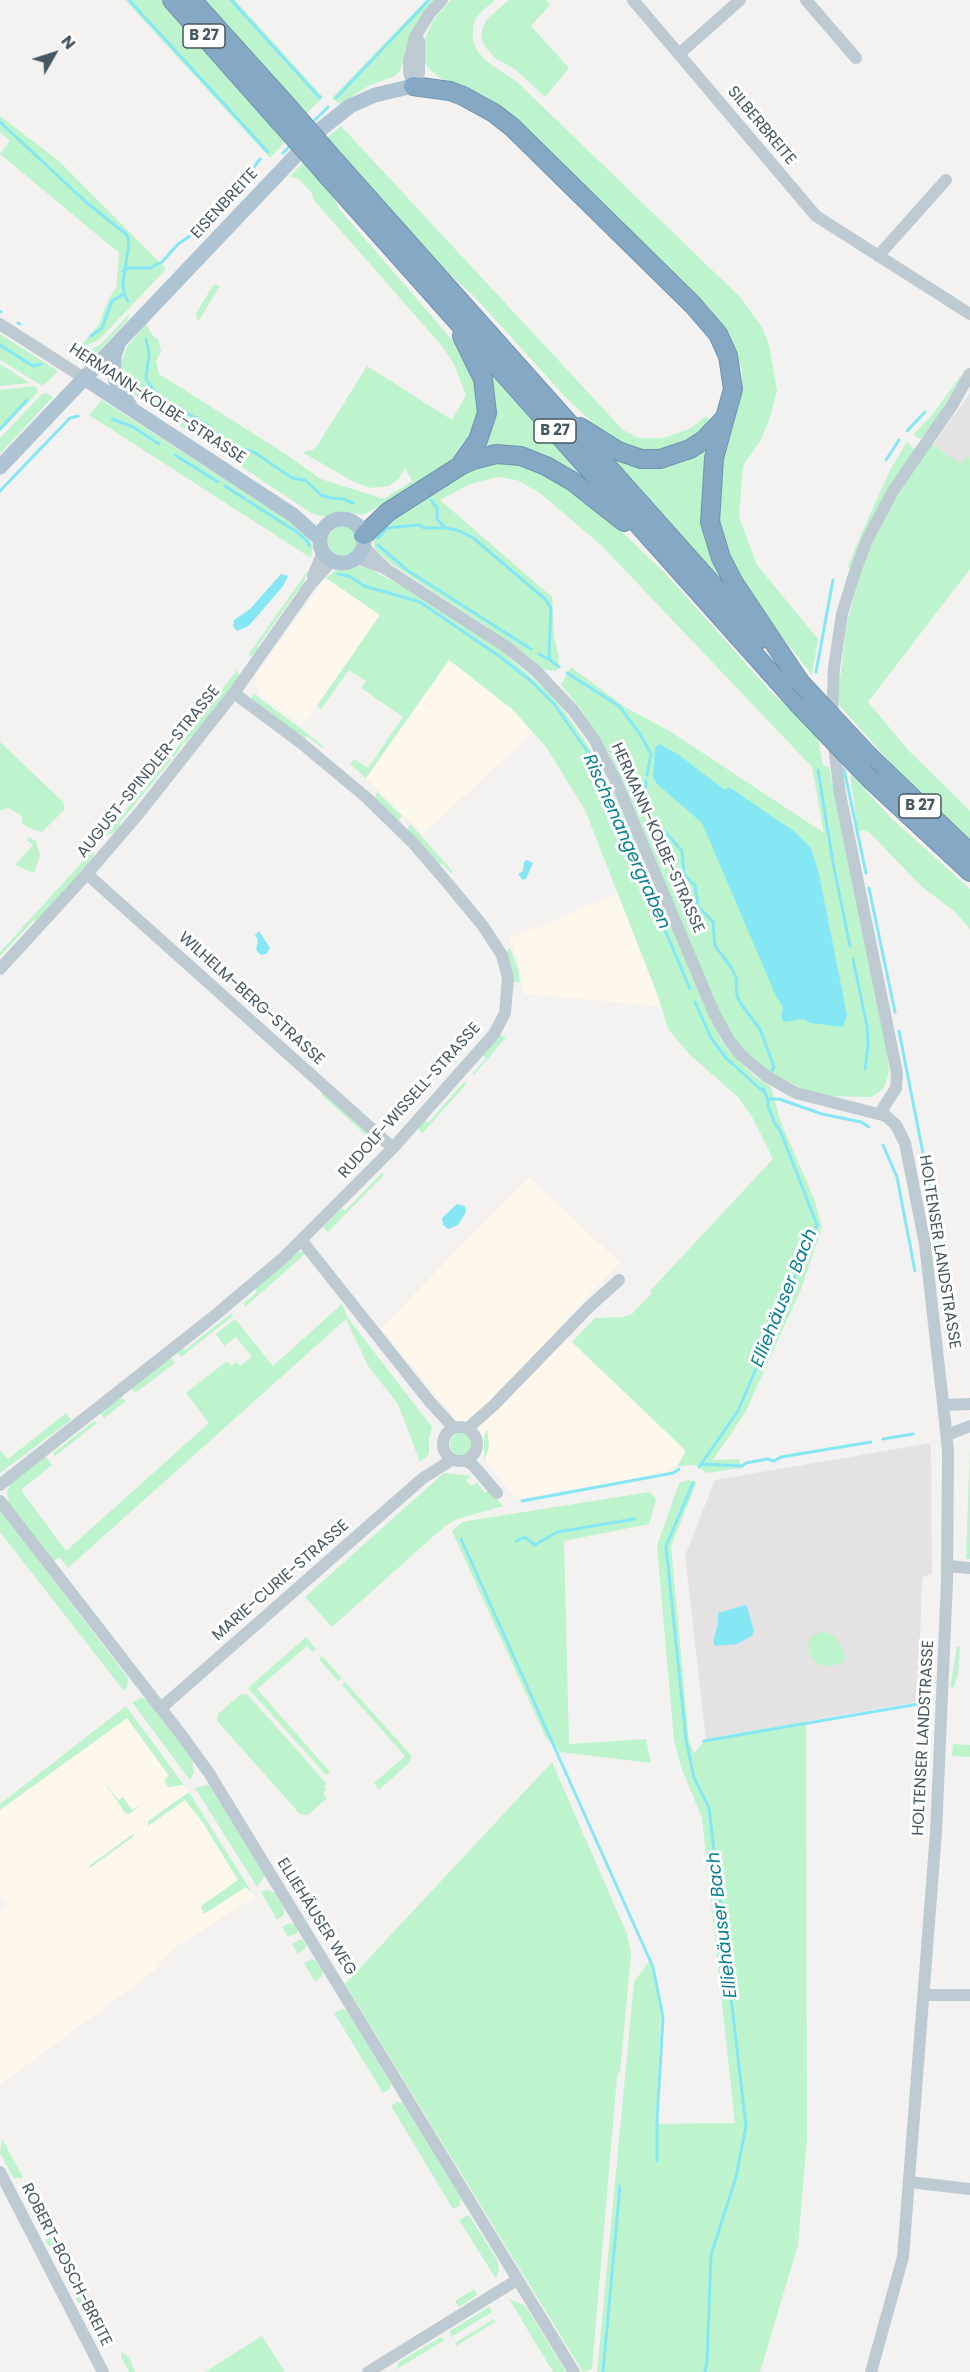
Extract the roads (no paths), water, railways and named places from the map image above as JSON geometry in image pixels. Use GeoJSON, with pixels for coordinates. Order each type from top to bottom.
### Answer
{"type":"FeatureCollection","features":[{"type":"Feature","properties":{"kind":"highway","name":"B 27"},"geometry":{"type":"LineString","coordinates":[[172,0],[285,116],[557,411],[870,758],[970,853]]}},
{"type":"Feature","properties":{"kind":"highway","name":"B 27"},"geometry":{"type":"LineString","coordinates":[[192,0],[285,116]]}},
{"type":"Feature","properties":{"kind":"highway"},"geometry":{"type":"LineString","coordinates":[[414,86],[450,91],[478,102],[494,112],[693,305],[718,334],[730,362],[733,389],[711,478],[710,522],[721,558],[734,583],[800,682]]}},
{"type":"Feature","properties":{"kind":"highway","name":"B 27"},"geometry":{"type":"LineString","coordinates":[[331,167],[450,313],[801,707],[872,781],[970,872]]}},
{"type":"Feature","properties":{"kind":"highway"},"geometry":{"type":"LineString","coordinates":[[450,313],[483,379],[487,413],[482,432],[460,466]]}},
{"type":"Feature","properties":{"kind":"highway"},"geometry":{"type":"LineString","coordinates":[[557,411],[618,452],[641,459],[660,459],[690,449],[704,440],[724,419]]}},
{"type":"Feature","properties":{"kind":"highway"},"geometry":{"type":"LineString","coordinates":[[361,541],[388,512],[460,466],[495,454],[510,454],[534,460],[572,481],[659,549]]}},
{"type":"Feature","properties":{"kind":"main road","name":"EISENBREITE"},"geometry":{"type":"LineString","coordinates":[[0,467],[118,345],[296,154],[335,116],[375,95],[414,86]]}},
{"type":"Feature","properties":{"kind":"main road"},"geometry":{"type":"LineString","coordinates":[[118,345],[114,356],[114,375],[118,387],[133,411]]}},
{"type":"Feature","properties":{"kind":"main road","name":"HERMANN-KOLBE-STRASSE"},"geometry":{"type":"LineString","coordinates":[[84,378],[293,515],[325,544]]}},
{"type":"Feature","properties":{"kind":"main road"},"geometry":{"type":"LineString","coordinates":[[341,518],[361,541],[345,563],[325,544],[341,518]]}},
{"type":"Feature","properties":{"kind":"street"},"geometry":{"type":"LineString","coordinates":[[414,86],[419,73],[419,39],[426,21],[442,0]]}},
{"type":"Feature","properties":{"kind":"street","name":"SILBERBREITE"},"geometry":{"type":"LineString","coordinates":[[633,0],[809,209],[970,314]]}},
{"type":"Feature","properties":{"kind":"street"},"geometry":{"type":"LineString","coordinates":[[679,54],[740,0]]}},
{"type":"Feature","properties":{"kind":"street"},"geometry":{"type":"LineString","coordinates":[[806,0],[856,58]]}},
{"type":"Feature","properties":{"kind":"street"},"geometry":{"type":"LineString","coordinates":[[878,256],[946,180]]}},
{"type":"Feature","properties":{"kind":"street","name":"HERMANN-KOLBE-STRASSE"},"geometry":{"type":"LineString","coordinates":[[0,324],[84,378]]}},
{"type":"Feature","properties":{"kind":"street"},"geometry":{"type":"LineString","coordinates":[[880,1113],[896,1088],[897,1073],[834,761],[832,724],[835,659],[847,596],[867,540],[893,491],[970,374]]}},
{"type":"Feature","properties":{"kind":"street","name":"HERMANN-KOLBE-STRASSE"},"geometry":{"type":"LineString","coordinates":[[361,541],[387,568],[486,632],[522,659],[557,692],[584,724],[616,781],[714,1014],[741,1055],[766,1077],[796,1093],[880,1113]]}},
{"type":"Feature","properties":{"kind":"street","name":"AUGUST-SPINDLER-STRASSE"},"geometry":{"type":"LineString","coordinates":[[0,969],[140,812],[234,693],[310,585],[325,544]]}},
{"type":"Feature","properties":{"kind":"street","name":"RUDOLF-WISSELL-STRASSE"},"geometry":{"type":"LineString","coordinates":[[0,1485],[213,1317],[302,1240],[393,1148],[499,1027],[505,1013],[508,995],[506,968],[502,956],[483,926],[399,829],[341,775],[234,693]]}},
{"type":"Feature","properties":{"kind":"street","name":"WILHELM-BERG-STRASSE"},"geometry":{"type":"LineString","coordinates":[[87,874],[393,1148]]}},
{"type":"Feature","properties":{"kind":"street","name":"HOLTENSER LANDSTRASSE"},"geometry":{"type":"LineString","coordinates":[[871,2372],[903,2257],[941,1752],[948,1566],[946,1435],[925,1244],[906,1143],[900,1130],[889,1118],[880,1113]]}},
{"type":"Feature","properties":{"kind":"street"},"geometry":{"type":"LineString","coordinates":[[302,1240],[450,1430],[472,1432]]}},
{"type":"Feature","properties":{"kind":"street"},"geometry":{"type":"LineString","coordinates":[[472,1432],[494,1405],[589,1307],[619,1281]]}},
{"type":"Feature","properties":{"kind":"street"},"geometry":{"type":"LineString","coordinates":[[943,1405],[970,1404]]}},
{"type":"Feature","properties":{"kind":"street"},"geometry":{"type":"LineString","coordinates":[[946,1435],[970,1426]]}},
{"type":"Feature","properties":{"kind":"street"},"geometry":{"type":"LineString","coordinates":[[450,1430],[443,1442],[472,1465],[494,1489]]}},
{"type":"Feature","properties":{"kind":"street"},"geometry":{"type":"LineString","coordinates":[[459,1456],[478,1446],[472,1432]]}},
{"type":"Feature","properties":{"kind":"street","name":"MARIE-CURIE-STRASSE"},"geometry":{"type":"LineString","coordinates":[[161,1708],[423,1478],[459,1456]]}},
{"type":"Feature","properties":{"kind":"street","name":"ELLIEHÄUSER WEG"},"geometry":{"type":"LineString","coordinates":[[0,1501],[209,1773],[574,2372]]}},
{"type":"Feature","properties":{"kind":"street"},"geometry":{"type":"LineString","coordinates":[[948,1566],[970,1568]]}},
{"type":"Feature","properties":{"kind":"street"},"geometry":{"type":"LineString","coordinates":[[924,1995],[970,1995]]}},
{"type":"Feature","properties":{"kind":"street","name":"ROBERT-BOSCH-BREITE"},"geometry":{"type":"LineString","coordinates":[[0,2172],[103,2372]]}},
{"type":"Feature","properties":{"kind":"street"},"geometry":{"type":"LineString","coordinates":[[909,2182],[970,2189]]}},
{"type":"Feature","properties":{"kind":"street"},"geometry":{"type":"LineString","coordinates":[[368,2372],[386,2367],[517,2280]]}},
{"type":"Feature","properties":{"kind":"water"},"geometry":{"type":"Polygon","coordinates":[[[281,574],[288,576],[283,586],[247,627],[237,631],[233,626],[234,620],[250,609],[281,574]]]}},
{"type":"Feature","properties":{"kind":"water"},"geometry":{"type":"Polygon","coordinates":[[[660,744],[679,755],[725,790],[729,787],[795,832],[811,848],[819,874],[847,1015],[843,1027],[810,1023],[803,1019],[783,1022],[781,1016],[783,1008],[702,823],[653,778],[655,747],[660,744]]]}},
{"type":"Feature","properties":{"kind":"water"},"geometry":{"type":"Polygon","coordinates":[[[527,860],[533,863],[526,879],[523,880],[518,874],[523,871],[524,862],[527,860]]]}},
{"type":"Feature","properties":{"kind":"water"},"geometry":{"type":"Polygon","coordinates":[[[259,931],[270,948],[266,954],[261,955],[256,950],[258,940],[255,935],[259,931]]]}},
{"type":"Feature","properties":{"kind":"water"},"geometry":{"type":"Polygon","coordinates":[[[457,1204],[465,1206],[466,1212],[458,1225],[448,1229],[443,1225],[442,1218],[457,1204]]]}},
{"type":"Feature","properties":{"kind":"water"},"geometry":{"type":"Polygon","coordinates":[[[745,1605],[754,1631],[752,1636],[737,1644],[715,1646],[713,1641],[718,1624],[718,1613],[745,1605]]]}},
{"type":"Feature","properties":{"kind":"waterway"},"geometry":{"type":"LineString","coordinates":[[129,0],[268,152]]}},
{"type":"Feature","properties":{"kind":"waterway"},"geometry":{"type":"LineString","coordinates":[[231,0],[320,98]]}},
{"type":"Feature","properties":{"kind":"waterway"},"geometry":{"type":"LineString","coordinates":[[336,98],[429,0]]}},
{"type":"Feature","properties":{"kind":"waterway"},"geometry":{"type":"LineString","coordinates":[[312,123],[328,107]]}},
{"type":"Feature","properties":{"kind":"waterway"},"geometry":{"type":"LineString","coordinates":[[0,122],[87,203],[127,235],[129,245],[123,282],[124,294],[128,301]]}},
{"type":"Feature","properties":{"kind":"waterway"},"geometry":{"type":"LineString","coordinates":[[283,153],[291,145]]}},
{"type":"Feature","properties":{"kind":"waterway"},"geometry":{"type":"LineString","coordinates":[[123,271],[130,268],[150,268],[162,262],[178,244],[193,234],[260,159]]}},
{"type":"Feature","properties":{"kind":"waterway"},"geometry":{"type":"LineString","coordinates":[[91,336],[102,328],[112,301],[124,294]]}},
{"type":"Feature","properties":{"kind":"waterway","name":"Elliehäuser Bach"},"geometry":{"type":"LineString","coordinates":[[146,339],[149,353],[146,379],[165,400],[209,426],[223,440],[254,452],[292,478],[305,480],[321,495],[353,503]]}},
{"type":"Feature","properties":{"kind":"waterway","name":"Rischenangergraben"},"geometry":{"type":"LineString","coordinates":[[0,345],[33,366],[41,364]]}},
{"type":"Feature","properties":{"kind":"waterway"},"geometry":{"type":"LineString","coordinates":[[0,429],[27,400]]}},
{"type":"Feature","properties":{"kind":"waterway"},"geometry":{"type":"LineString","coordinates":[[907,431],[925,412]]}},
{"type":"Feature","properties":{"kind":"waterway"},"geometry":{"type":"LineString","coordinates":[[0,491],[70,418],[78,416]]}},
{"type":"Feature","properties":{"kind":"waterway","name":"Rischenangergraben"},"geometry":{"type":"LineString","coordinates":[[112,419],[133,427],[159,444]]}},
{"type":"Feature","properties":{"kind":"waterway"},"geometry":{"type":"LineString","coordinates":[[886,460],[899,440]]}},
{"type":"Feature","properties":{"kind":"waterway","name":"Rischenangergraben"},"geometry":{"type":"LineString","coordinates":[[175,455],[218,482]]}},
{"type":"Feature","properties":{"kind":"waterway","name":"Rischenangergraben"},"geometry":{"type":"LineString","coordinates":[[225,486],[245,499]]}},
{"type":"Feature","properties":{"kind":"waterway","name":"Elliehäuser Bach"},"geometry":{"type":"LineString","coordinates":[[431,500],[437,508],[437,519],[445,528],[457,530],[472,537],[545,599],[551,608],[550,660],[559,667]]}},
{"type":"Feature","properties":{"kind":"waterway","name":"Rischenangergraben"},"geometry":{"type":"LineString","coordinates":[[248,501],[297,532],[309,546]]}},
{"type":"Feature","properties":{"kind":"waterway"},"geometry":{"type":"LineString","coordinates":[[378,538],[387,528],[419,525],[424,528],[445,528]]}},
{"type":"Feature","properties":{"kind":"waterway"},"geometry":{"type":"LineString","coordinates":[[378,545],[407,570],[531,649]]}},
{"type":"Feature","properties":{"kind":"waterway","name":"Rischenangergraben"},"geometry":{"type":"LineString","coordinates":[[338,574],[349,576],[364,586],[420,602],[499,656],[531,681],[554,704],[592,758],[690,989]]}},
{"type":"Feature","properties":{"kind":"waterway"},"geometry":{"type":"LineString","coordinates":[[816,672],[833,580]]}},
{"type":"Feature","properties":{"kind":"waterway"},"geometry":{"type":"LineString","coordinates":[[539,654],[550,660]]}},
{"type":"Feature","properties":{"kind":"waterway","name":"Elliehäuser Bach"},"geometry":{"type":"LineString","coordinates":[[567,673],[619,706],[640,734],[651,754],[647,775]]}},
{"type":"Feature","properties":{"kind":"waterway"},"geometry":{"type":"LineString","coordinates":[[844,769],[866,873]]}},
{"type":"Feature","properties":{"kind":"waterway"},"geometry":{"type":"LineString","coordinates":[[818,770],[833,863],[850,946]]}},
{"type":"Feature","properties":{"kind":"waterway","name":"Elliehäuser Bach"},"geometry":{"type":"LineString","coordinates":[[646,781],[645,801],[651,816],[682,851],[684,875],[695,885],[698,906],[713,922],[715,946],[736,977],[737,996],[741,1004],[760,1029],[774,1067],[772,1071]]}},
{"type":"Feature","properties":{"kind":"waterway"},"geometry":{"type":"LineString","coordinates":[[869,888],[895,1012]]}},
{"type":"Feature","properties":{"kind":"waterway"},"geometry":{"type":"LineString","coordinates":[[853,959],[867,1026],[868,1045],[865,1069]]}},
{"type":"Feature","properties":{"kind":"waterway","name":"Rischenangergraben"},"geometry":{"type":"LineString","coordinates":[[695,1002],[711,1038],[726,1058],[766,1094]]}},
{"type":"Feature","properties":{"kind":"waterway"},"geometry":{"type":"LineString","coordinates":[[899,1031],[935,1214]]}},
{"type":"Feature","properties":{"kind":"waterway","name":"Elliehäuser Bach"},"geometry":{"type":"LineString","coordinates":[[699,1467],[738,1411],[817,1225],[780,1130],[775,1124],[763,1088]]}},
{"type":"Feature","properties":{"kind":"waterway"},"geometry":{"type":"LineString","coordinates":[[768,1099],[779,1099],[822,1114],[861,1122],[869,1127]]}},
{"type":"Feature","properties":{"kind":"waterway"},"geometry":{"type":"LineString","coordinates":[[883,1145],[897,1177],[915,1271]]}},
{"type":"Feature","properties":{"kind":"waterway"},"geometry":{"type":"LineString","coordinates":[[938,1229],[950,1339]]}},
{"type":"Feature","properties":{"kind":"waterway"},"geometry":{"type":"LineString","coordinates":[[883,1439],[913,1434]]}},
{"type":"Feature","properties":{"kind":"waterway"},"geometry":{"type":"LineString","coordinates":[[701,1464],[742,1466],[746,1463],[767,1459],[774,1461],[781,1457],[871,1442]]}},
{"type":"Feature","properties":{"kind":"waterway"},"geometry":{"type":"LineString","coordinates":[[522,1501],[673,1473],[679,1469]]}},
{"type":"Feature","properties":{"kind":"waterway","name":"Elliehäuser Bach"},"geometry":{"type":"LineString","coordinates":[[693,1483],[666,1546],[686,1740],[694,1778],[709,1808],[746,2126],[736,2177],[711,2255],[705,2372]]}},
{"type":"Feature","properties":{"kind":"waterway"},"geometry":{"type":"LineString","coordinates":[[516,1541],[525,1537],[535,1545],[557,1532],[634,1519]]}},
{"type":"Feature","properties":{"kind":"waterway"},"geometry":{"type":"LineString","coordinates":[[461,1539],[653,1967],[663,2017],[657,2161]]}},
{"type":"Feature","properties":{"kind":"waterway"},"geometry":{"type":"LineString","coordinates":[[704,1741],[924,1703]]}},
{"type":"Feature","properties":{"kind":"waterway"},"geometry":{"type":"LineString","coordinates":[[603,2372],[620,2186]]}}]}
